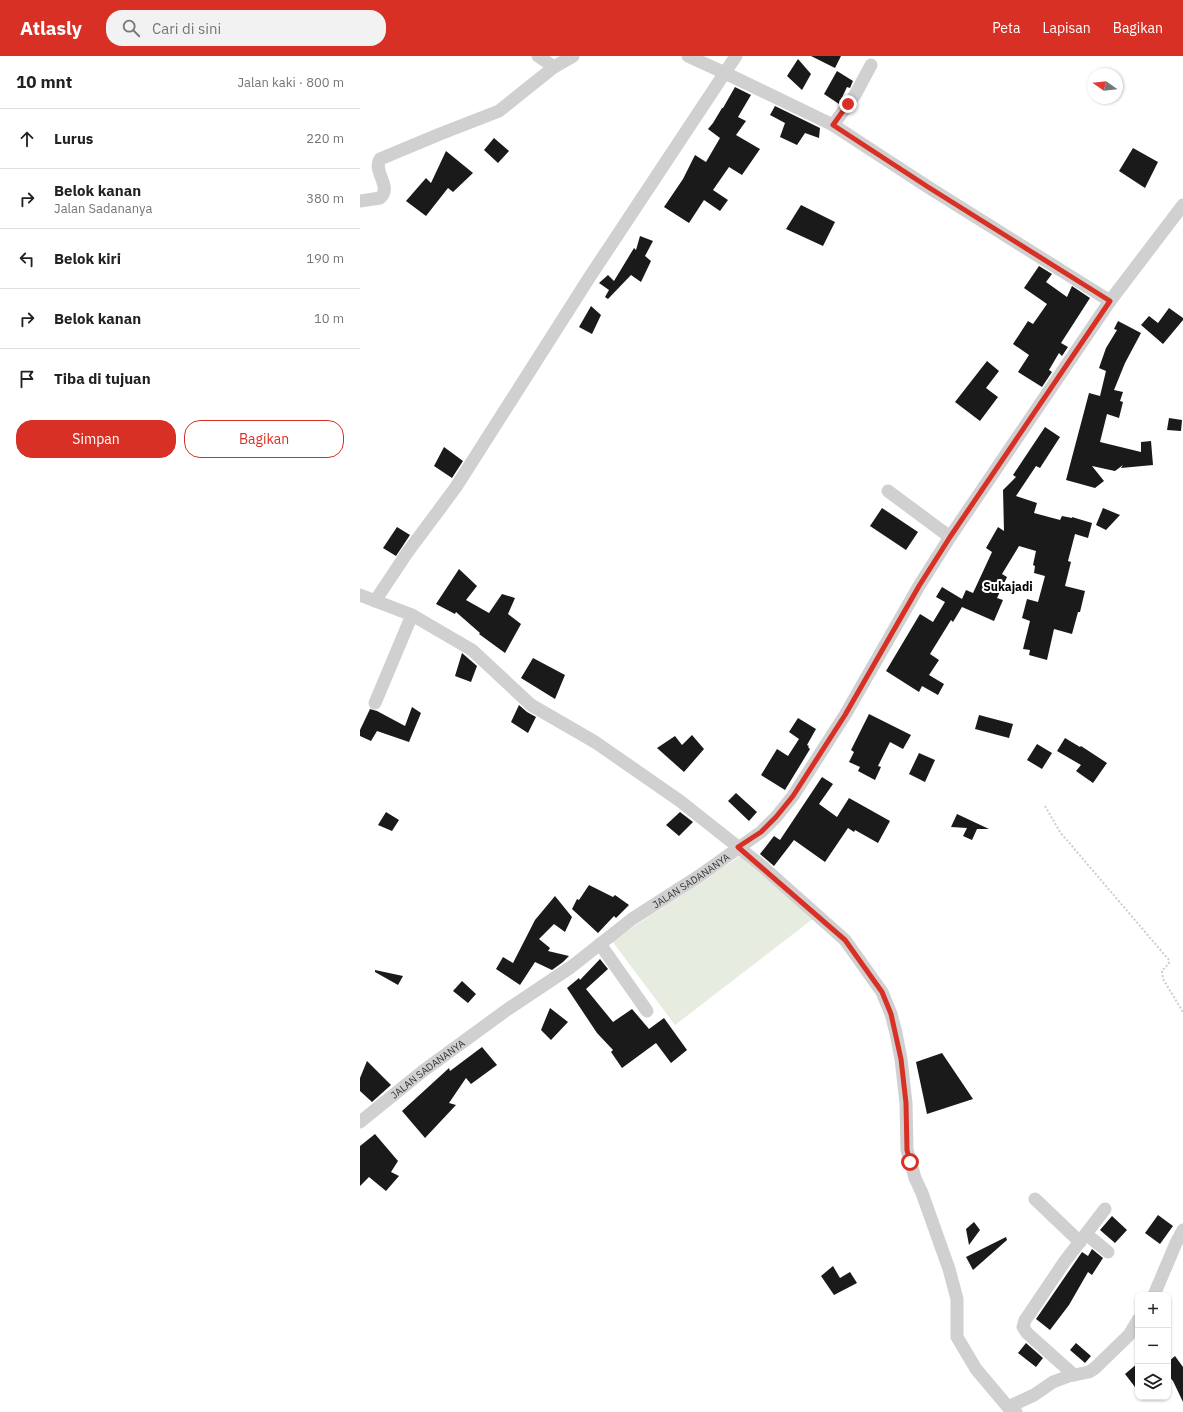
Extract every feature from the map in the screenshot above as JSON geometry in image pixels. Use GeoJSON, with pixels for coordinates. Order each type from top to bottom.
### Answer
{"type":"FeatureCollection","features":[{"type":"Feature","properties":{"kind":"street"},"geometry":{"type":"LineString","coordinates":[[538,56],[554,67]]}},
{"type":"Feature","properties":{"kind":"street"},"geometry":{"type":"LineString","coordinates":[[360,201],[380,198],[383,194],[384,188],[378,165],[380,159],[499,111],[554,67],[573,56]]}},
{"type":"Feature","properties":{"kind":"street"},"geometry":{"type":"LineString","coordinates":[[688,56],[833,125],[928,187],[1110,301]]}},
{"type":"Feature","properties":{"kind":"street"},"geometry":{"type":"LineString","coordinates":[[375,601],[407,552],[456,487],[589,278],[736,56]]}},
{"type":"Feature","properties":{"kind":"street"},"geometry":{"type":"LineString","coordinates":[[833,125],[855,95],[871,65]]}},
{"type":"Feature","properties":{"kind":"street","name":"JALAN SADANANYA"},"geometry":{"type":"LineString","coordinates":[[360,1122],[423,1071],[571,967],[632,919],[699,876],[761,832],[776,817],[793,796],[845,715],[919,586],[950,537],[1110,301],[1183,205]]}},
{"type":"Feature","properties":{"kind":"street"},"geometry":{"type":"LineString","coordinates":[[888,491],[950,537]]}},
{"type":"Feature","properties":{"kind":"street"},"geometry":{"type":"LineString","coordinates":[[360,595],[412,615],[472,650],[514,691],[531,705],[595,742],[680,801],[738,847],[845,940],[882,992],[891,1014],[901,1059],[906,1103],[907,1150],[915,1178],[922,1193],[949,1269],[957,1299],[957,1337],[976,1369],[1012,1409],[1053,1382],[1089,1372],[1095,1368],[1129,1335],[1135,1325]]}},
{"type":"Feature","properties":{"kind":"street"},"geometry":{"type":"LineString","coordinates":[[375,703],[412,615]]}},
{"type":"Feature","properties":{"kind":"street"},"geometry":{"type":"LineString","coordinates":[[600,944],[647,1011]]}},
{"type":"Feature","properties":{"kind":"street"},"geometry":{"type":"LineString","coordinates":[[1035,1199],[1083,1238],[1108,1252]]}},
{"type":"Feature","properties":{"kind":"street"},"geometry":{"type":"LineString","coordinates":[[1074,1375],[1027,1333],[1023,1327],[1024,1320],[1105,1209]]}},
{"type":"Feature","properties":{"kind":"street"},"geometry":{"type":"LineString","coordinates":[[1155,1292],[1183,1230]]}},
{"type":"Feature","properties":{"kind":"path"},"geometry":{"type":"LineString","coordinates":[[1045,806],[1060,832],[1169,960],[1169,963],[1162,971],[1163,979],[1183,1012]]}},
{"type":"Feature","properties":{"kind":"shaded area"},"geometry":{"type":"Polygon","coordinates":[[[743,854],[814,918],[675,1025],[612,941],[743,854]]]}},
{"type":"Feature","properties":{"kind":"building"},"geometry":{"type":"Polygon","coordinates":[[[811,56],[841,56],[835,68],[811,56]]]}},
{"type":"Feature","properties":{"kind":"building"},"geometry":{"type":"Polygon","coordinates":[[[798,59],[811,74],[802,90],[787,76],[798,59]]]}},
{"type":"Feature","properties":{"kind":"building"},"geometry":{"type":"Polygon","coordinates":[[[837,71],[853,81],[850,88],[847,87],[839,104],[824,94],[837,71]]]}},
{"type":"Feature","properties":{"kind":"building"},"geometry":{"type":"Polygon","coordinates":[[[735,87],[751,95],[738,117],[746,121],[736,135],[760,149],[742,175],[729,167],[713,190],[728,200],[720,211],[704,200],[689,223],[664,207],[683,179],[695,155],[706,162],[720,138],[708,129],[723,108],[735,87]]]}},
{"type":"Feature","properties":{"kind":"building"},"geometry":{"type":"Polygon","coordinates":[[[775,106],[820,128],[819,138],[805,133],[797,145],[780,137],[785,123],[770,115],[775,106]]]}},
{"type":"Feature","properties":{"kind":"building"},"geometry":{"type":"Polygon","coordinates":[[[494,138],[509,151],[498,163],[484,150],[494,138]]]}},
{"type":"Feature","properties":{"kind":"building"},"geometry":{"type":"Polygon","coordinates":[[[1133,148],[1158,162],[1145,188],[1119,171],[1133,148]]]}},
{"type":"Feature","properties":{"kind":"building"},"geometry":{"type":"Polygon","coordinates":[[[446,151],[473,173],[453,192],[448,188],[426,216],[406,201],[426,178],[431,183],[446,151]]]}},
{"type":"Feature","properties":{"kind":"building"},"geometry":{"type":"Polygon","coordinates":[[[801,205],[835,222],[823,246],[786,229],[801,205]]]}},
{"type":"Feature","properties":{"kind":"building"},"geometry":{"type":"Polygon","coordinates":[[[640,236],[653,241],[645,256],[651,261],[641,282],[631,275],[608,299],[605,297],[609,290],[599,283],[608,275],[614,281],[634,248],[636,250],[640,236]]]}},
{"type":"Feature","properties":{"kind":"building"},"geometry":{"type":"Polygon","coordinates":[[[1039,266],[1052,274],[1046,282],[1067,297],[1072,286],[1090,298],[1061,343],[1068,347],[1062,356],[1059,353],[1049,370],[1052,372],[1042,387],[1018,372],[1029,355],[1013,344],[1028,321],[1033,324],[1047,304],[1024,288],[1039,266]]]}},
{"type":"Feature","properties":{"kind":"building"},"geometry":{"type":"Polygon","coordinates":[[[591,306],[601,315],[592,334],[579,327],[591,306]]]}},
{"type":"Feature","properties":{"kind":"building"},"geometry":{"type":"Polygon","coordinates":[[[1169,308],[1183,318],[1183,320],[1163,344],[1141,325],[1149,316],[1158,323],[1169,308]]]}},
{"type":"Feature","properties":{"kind":"building"},"geometry":{"type":"Polygon","coordinates":[[[1118,321],[1141,333],[1125,363],[1114,390],[1123,392],[1120,401],[1123,402],[1119,418],[1107,414],[1100,442],[1141,452],[1141,442],[1151,441],[1153,465],[1121,468],[1123,465],[1115,471],[1092,466],[1104,481],[1095,488],[1066,480],[1089,393],[1100,396],[1106,371],[1099,368],[1106,348],[1117,330],[1114,329],[1118,321]]]}},
{"type":"Feature","properties":{"kind":"building"},"geometry":{"type":"Polygon","coordinates":[[[987,361],[999,371],[986,388],[998,397],[980,421],[955,402],[987,361]]]}},
{"type":"Feature","properties":{"kind":"building"},"geometry":{"type":"Polygon","coordinates":[[[1169,418],[1182,420],[1181,431],[1167,430],[1169,418]]]}},
{"type":"Feature","properties":{"kind":"building"},"geometry":{"type":"Polygon","coordinates":[[[1045,427],[1060,437],[1040,468],[1036,466],[1016,496],[1037,503],[1034,513],[1060,520],[1062,516],[1072,517],[1092,523],[1088,538],[1075,534],[1068,561],[1071,562],[1065,586],[1085,591],[1080,612],[1078,612],[1072,634],[1054,629],[1047,660],[1029,655],[1030,650],[1023,649],[1030,621],[1022,618],[1027,599],[1038,602],[1045,576],[1034,573],[1035,566],[1033,565],[1036,551],[1019,546],[1002,574],[1007,577],[997,598],[1003,600],[994,621],[962,607],[953,622],[951,620],[930,654],[939,660],[929,675],[944,684],[938,695],[922,686],[919,692],[886,671],[920,614],[933,622],[945,602],[936,597],[942,587],[962,599],[966,590],[973,593],[992,552],[986,548],[998,527],[1004,531],[1003,490],[1016,477],[1013,475],[1045,427]]]}},
{"type":"Feature","properties":{"kind":"building"},"geometry":{"type":"Polygon","coordinates":[[[444,447],[463,461],[452,478],[434,466],[444,447]]]}},
{"type":"Feature","properties":{"kind":"building"},"geometry":{"type":"Polygon","coordinates":[[[882,508],[918,532],[906,550],[870,526],[882,508]]]}},
{"type":"Feature","properties":{"kind":"building"},"geometry":{"type":"Polygon","coordinates":[[[1103,508],[1120,515],[1106,530],[1096,525],[1103,508]]]}},
{"type":"Feature","properties":{"kind":"building"},"geometry":{"type":"Polygon","coordinates":[[[397,527],[410,535],[396,556],[383,548],[397,527]]]}},
{"type":"Feature","properties":{"kind":"building"},"geometry":{"type":"Polygon","coordinates":[[[459,569],[477,586],[466,600],[489,613],[502,594],[515,598],[508,614],[521,624],[505,653],[479,634],[480,633],[456,612],[455,614],[436,604],[459,569]]]}},
{"type":"Feature","properties":{"kind":"building"},"geometry":{"type":"Polygon","coordinates":[[[462,653],[477,666],[471,682],[455,676],[462,653]]]}},
{"type":"Feature","properties":{"kind":"building"},"geometry":{"type":"Polygon","coordinates":[[[533,658],[565,675],[555,699],[521,678],[533,658]]]}},
{"type":"Feature","properties":{"kind":"building"},"geometry":{"type":"Polygon","coordinates":[[[519,705],[536,717],[528,733],[511,722],[519,705]]]}},
{"type":"Feature","properties":{"kind":"building"},"geometry":{"type":"Polygon","coordinates":[[[412,707],[421,713],[409,742],[377,731],[371,741],[360,736],[360,730],[370,709],[377,711],[405,726],[412,707]]]}},
{"type":"Feature","properties":{"kind":"building"},"geometry":{"type":"Polygon","coordinates":[[[869,714],[911,735],[903,749],[890,742],[878,766],[881,767],[875,780],[858,771],[860,767],[849,762],[854,752],[851,750],[869,714]]]}},
{"type":"Feature","properties":{"kind":"building"},"geometry":{"type":"Polygon","coordinates":[[[979,715],[1013,724],[1009,738],[975,729],[979,715]]]}},
{"type":"Feature","properties":{"kind":"building"},"geometry":{"type":"Polygon","coordinates":[[[798,718],[816,729],[807,745],[810,749],[785,790],[761,775],[777,749],[788,756],[799,739],[789,732],[798,718]]]}},
{"type":"Feature","properties":{"kind":"building"},"geometry":{"type":"Polygon","coordinates":[[[692,735],[704,749],[684,772],[657,748],[675,736],[682,745],[692,735]]]}},
{"type":"Feature","properties":{"kind":"building"},"geometry":{"type":"Polygon","coordinates":[[[1065,738],[1080,747],[1081,746],[1107,763],[1093,783],[1076,771],[1081,765],[1057,751],[1065,738]]]}},
{"type":"Feature","properties":{"kind":"building"},"geometry":{"type":"Polygon","coordinates":[[[1037,744],[1052,753],[1042,769],[1027,760],[1037,744]]]}},
{"type":"Feature","properties":{"kind":"building"},"geometry":{"type":"Polygon","coordinates":[[[919,753],[935,760],[925,782],[909,774],[919,753]]]}},
{"type":"Feature","properties":{"kind":"building"},"geometry":{"type":"Polygon","coordinates":[[[822,777],[833,784],[819,804],[837,817],[849,798],[890,821],[878,843],[855,830],[854,832],[848,828],[825,862],[794,840],[774,866],[760,854],[774,836],[780,840],[822,777]]]}},
{"type":"Feature","properties":{"kind":"building"},"geometry":{"type":"Polygon","coordinates":[[[736,793],[757,812],[749,821],[728,801],[736,793]]]}},
{"type":"Feature","properties":{"kind":"building"},"geometry":{"type":"Polygon","coordinates":[[[386,812],[399,820],[392,831],[378,825],[386,812]]]}},
{"type":"Feature","properties":{"kind":"building"},"geometry":{"type":"Polygon","coordinates":[[[680,812],[693,822],[679,836],[666,825],[680,812]]]}},
{"type":"Feature","properties":{"kind":"building"},"geometry":{"type":"Polygon","coordinates":[[[957,814],[989,829],[977,829],[972,840],[963,836],[967,828],[951,827],[957,814]]]}},
{"type":"Feature","properties":{"kind":"building"},"geometry":{"type":"Polygon","coordinates":[[[589,885],[613,897],[615,895],[629,905],[616,918],[614,916],[598,933],[572,909],[577,899],[579,900],[589,885]]]}},
{"type":"Feature","properties":{"kind":"building"},"geometry":{"type":"Polygon","coordinates":[[[555,896],[572,917],[565,932],[554,924],[539,939],[550,948],[548,951],[569,956],[552,970],[535,962],[520,985],[496,969],[503,957],[513,963],[535,920],[555,896]]]}},
{"type":"Feature","properties":{"kind":"building"},"geometry":{"type":"Polygon","coordinates":[[[600,959],[608,969],[586,989],[613,1022],[632,1009],[649,1029],[664,1018],[687,1050],[671,1063],[656,1043],[622,1068],[611,1052],[613,1050],[597,1033],[567,988],[579,978],[580,980],[600,959]]]}},
{"type":"Feature","properties":{"kind":"building"},"geometry":{"type":"Polygon","coordinates":[[[375,970],[403,976],[398,985],[375,972],[375,970]]]}},
{"type":"Feature","properties":{"kind":"building"},"geometry":{"type":"Polygon","coordinates":[[[462,981],[476,994],[468,1003],[453,991],[462,981]]]}},
{"type":"Feature","properties":{"kind":"building"},"geometry":{"type":"Polygon","coordinates":[[[550,1008],[568,1022],[551,1040],[541,1030],[550,1008]]]}},
{"type":"Feature","properties":{"kind":"building"},"geometry":{"type":"Polygon","coordinates":[[[482,1047],[497,1065],[471,1084],[466,1078],[449,1103],[456,1105],[425,1138],[402,1111],[449,1068],[450,1071],[482,1047]]]}},
{"type":"Feature","properties":{"kind":"building"},"geometry":{"type":"Polygon","coordinates":[[[942,1053],[973,1099],[927,1114],[916,1062],[942,1053]]]}},
{"type":"Feature","properties":{"kind":"building"},"geometry":{"type":"Polygon","coordinates":[[[367,1061],[391,1085],[372,1102],[360,1091],[360,1078],[367,1061]]]}},
{"type":"Feature","properties":{"kind":"building"},"geometry":{"type":"Polygon","coordinates":[[[375,1134],[398,1161],[391,1172],[399,1176],[386,1191],[369,1177],[360,1186],[360,1146],[375,1134]]]}},
{"type":"Feature","properties":{"kind":"building"},"geometry":{"type":"Polygon","coordinates":[[[1158,1215],[1173,1226],[1160,1244],[1145,1233],[1158,1215]]]}},
{"type":"Feature","properties":{"kind":"building"},"geometry":{"type":"Polygon","coordinates":[[[1112,1216],[1127,1230],[1115,1243],[1100,1230],[1112,1216]]]}},
{"type":"Feature","properties":{"kind":"building"},"geometry":{"type":"Polygon","coordinates":[[[974,1222],[980,1230],[969,1245],[966,1229],[974,1222]]]}},
{"type":"Feature","properties":{"kind":"building"},"geometry":{"type":"Polygon","coordinates":[[[1006,1237],[1007,1240],[973,1270],[966,1257],[1006,1237]]]}},
{"type":"Feature","properties":{"kind":"building"},"geometry":{"type":"Polygon","coordinates":[[[1092,1249],[1103,1258],[1092,1275],[1088,1272],[1069,1305],[1050,1330],[1036,1319],[1082,1252],[1088,1256],[1092,1249]]]}},
{"type":"Feature","properties":{"kind":"building"},"geometry":{"type":"Polygon","coordinates":[[[833,1266],[840,1278],[850,1272],[857,1283],[834,1295],[821,1276],[833,1266]]]}},
{"type":"Feature","properties":{"kind":"building"},"geometry":{"type":"Polygon","coordinates":[[[1026,1343],[1043,1358],[1036,1367],[1018,1353],[1026,1343]]]}},
{"type":"Feature","properties":{"kind":"building"},"geometry":{"type":"Polygon","coordinates":[[[1076,1343],[1091,1356],[1085,1363],[1070,1350],[1076,1343]]]}},
{"type":"Feature","properties":{"kind":"building"},"geometry":{"type":"Polygon","coordinates":[[[1175,1356],[1183,1367],[1183,1402],[1171,1379],[1171,1359],[1175,1356]]]}},
{"type":"Feature","properties":{"kind":"building"},"geometry":{"type":"Polygon","coordinates":[[[1135,1366],[1135,1387],[1125,1374],[1135,1366]]]}},
{"type":"Feature","properties":{"kind":"district","name":"Sukajadi"},"geometry":{"type":"Point","coordinates":[1008,587]}},
{"type":"Feature","properties":{"kind":"route"},"geometry":{"type":"LineString","coordinates":[[848,104],[833,125],[928,187],[1110,301],[950,537],[919,586],[845,715],[793,796],[776,817],[761,832],[738,847],[762,866],[845,940],[882,992],[891,1014],[901,1059],[906,1103],[907,1150],[910,1162]]}}]}
